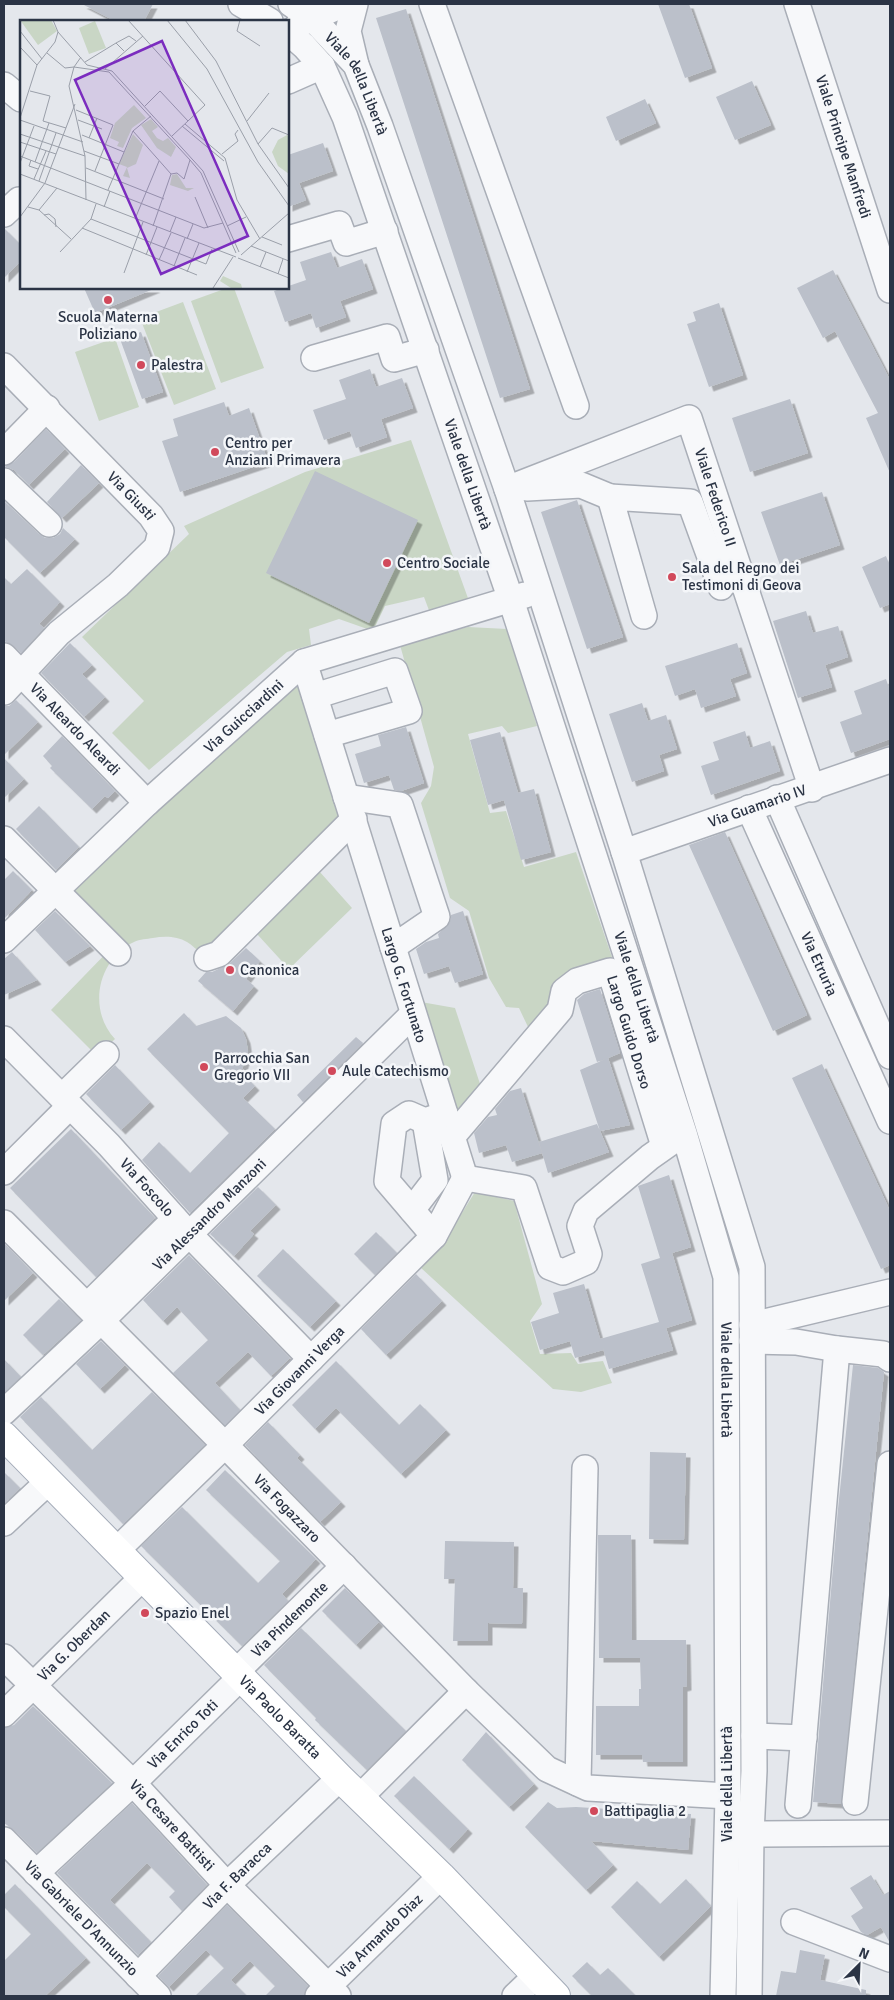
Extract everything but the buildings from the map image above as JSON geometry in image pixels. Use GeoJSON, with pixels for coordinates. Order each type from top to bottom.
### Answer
{"type":"FeatureCollection","features":[{"type":"Feature","properties":{"kind":"main road","name":"Via Paolo Baratta"},"geometry":{"type":"LineString","coordinates":[[4,1436],[340,1778],[441,1876],[556,1996]]}},
{"type":"Feature","properties":{"kind":"street"},"geometry":{"type":"LineString","coordinates":[[241,4],[268,20]]}},
{"type":"Feature","properties":{"kind":"street","name":"Viale della Libertà"},"geometry":{"type":"LineString","coordinates":[[292,4],[313,19],[356,65],[380,126],[507,489],[624,852],[752,1268],[754,1736],[749,1996]]}},
{"type":"Feature","properties":{"kind":"street"},"geometry":{"type":"LineString","coordinates":[[289,31],[344,4]]}},
{"type":"Feature","properties":{"kind":"street"},"geometry":{"type":"LineString","coordinates":[[355,4],[348,31],[356,65]]}},
{"type":"Feature","properties":{"kind":"street"},"geometry":{"type":"LineString","coordinates":[[432,4],[576,406]]}},
{"type":"Feature","properties":{"kind":"street","name":"Viale Principe Manfredi"},"geometry":{"type":"LineString","coordinates":[[797,4],[890,290]]}},
{"type":"Feature","properties":{"kind":"street","name":"Viale della Libertà"},"geometry":{"type":"LineString","coordinates":[[289,32],[322,66],[345,117],[510,600],[684,1133],[726,1277],[728,1796],[723,1996]]}},
{"type":"Feature","properties":{"kind":"street"},"geometry":{"type":"LineString","coordinates":[[289,81],[322,66]]}},
{"type":"Feature","properties":{"kind":"street"},"geometry":{"type":"LineString","coordinates":[[4,85],[20,98]]}},
{"type":"Feature","properties":{"kind":"street"},"geometry":{"type":"LineString","coordinates":[[289,239],[339,224],[346,243],[384,231]]}},
{"type":"Feature","properties":{"kind":"street"},"geometry":{"type":"LineString","coordinates":[[314,358],[387,337],[394,359],[426,350]]}},
{"type":"Feature","properties":{"kind":"street","name":"Via Giusti"},"geometry":{"type":"LineString","coordinates":[[4,366],[152,516],[161,531],[157,547],[118,585],[59,633],[4,692]]}},
{"type":"Feature","properties":{"kind":"street"},"geometry":{"type":"LineString","coordinates":[[4,452],[47,408]]}},
{"type":"Feature","properties":{"kind":"street","name":"Viale Federico II"},"geometry":{"type":"LineString","coordinates":[[507,489],[689,418],[812,789]]}},
{"type":"Feature","properties":{"kind":"street"},"geometry":{"type":"LineString","coordinates":[[4,481],[49,524]]}},
{"type":"Feature","properties":{"kind":"street"},"geometry":{"type":"LineString","coordinates":[[507,489],[581,485],[610,498],[690,502],[721,587]]}},
{"type":"Feature","properties":{"kind":"street"},"geometry":{"type":"LineString","coordinates":[[610,498],[644,616]]}},
{"type":"Feature","properties":{"kind":"street","name":"Via Guicciardini"},"geometry":{"type":"LineString","coordinates":[[4,940],[147,803],[304,662],[539,590]]}},
{"type":"Feature","properties":{"kind":"street","name":"Via Aleardo Aleardi"},"geometry":{"type":"LineString","coordinates":[[4,656],[147,803]]}},
{"type":"Feature","properties":{"kind":"street","name":"Largo G. Fortunato"},"geometry":{"type":"LineString","coordinates":[[304,662],[394,947],[441,1124],[465,1178]]}},
{"type":"Feature","properties":{"kind":"street"},"geometry":{"type":"LineString","coordinates":[[314,696],[395,671],[409,711],[327,734]]}},
{"type":"Feature","properties":{"kind":"street","name":"Via Guamario IV"},"geometry":{"type":"LineString","coordinates":[[624,852],[777,798],[812,789],[890,760]]}},
{"type":"Feature","properties":{"kind":"street","name":"Via Etruria"},"geometry":{"type":"LineString","coordinates":[[777,798],[890,1056]]}},
{"type":"Feature","properties":{"kind":"street"},"geometry":{"type":"LineString","coordinates":[[206,958],[219,954],[350,808],[400,805],[437,917],[394,947]]}},
{"type":"Feature","properties":{"kind":"street","name":"Via Etruria"},"geometry":{"type":"LineString","coordinates":[[749,808],[890,1120]]}},
{"type":"Feature","properties":{"kind":"street"},"geometry":{"type":"LineString","coordinates":[[4,839],[118,953]]}},
{"type":"Feature","properties":{"kind":"street","name":"Largo Guido Dorso"},"geometry":{"type":"LineString","coordinates":[[441,1124],[560,1010],[564,991],[577,981],[610,971],[664,1146]]}},
{"type":"Feature","properties":{"kind":"street","name":"Via Alessandro Manzoni"},"geometry":{"type":"LineString","coordinates":[[4,1412],[94,1313],[182,1226],[412,1015]]}},
{"type":"Feature","properties":{"kind":"street","name":"Via Foscolo"},"geometry":{"type":"LineString","coordinates":[[4,1039],[109,1145],[182,1226],[311,1358]]}},
{"type":"Feature","properties":{"kind":"street"},"geometry":{"type":"LineString","coordinates":[[4,1172],[106,1054]]}},
{"type":"Feature","properties":{"kind":"street"},"geometry":{"type":"LineString","coordinates":[[412,1210],[435,1180],[441,1124],[409,1114],[394,1124],[387,1181],[434,1236]]}},
{"type":"Feature","properties":{"kind":"street"},"geometry":{"type":"LineString","coordinates":[[465,1178],[524,1188],[550,1267],[563,1272],[586,1262],[589,1254],[580,1226],[586,1211],[664,1146],[684,1133]]}},
{"type":"Feature","properties":{"kind":"street","name":"Via Giovanni Verga"},"geometry":{"type":"LineString","coordinates":[[117,1550],[434,1236],[465,1178]]}},
{"type":"Feature","properties":{"kind":"street","name":"Via Fogazzaro"},"geometry":{"type":"LineString","coordinates":[[4,1223],[466,1691],[547,1769],[588,1788],[728,1796]]}},
{"type":"Feature","properties":{"kind":"street"},"geometry":{"type":"LineString","coordinates":[[752,1333],[890,1292]]}},
{"type":"Feature","properties":{"kind":"street"},"geometry":{"type":"LineString","coordinates":[[752,1333],[837,1349],[883,1354],[890,1359]]}},
{"type":"Feature","properties":{"kind":"street"},"geometry":{"type":"LineString","coordinates":[[798,1805],[837,1349]]}},
{"type":"Feature","properties":{"kind":"street"},"geometry":{"type":"LineString","coordinates":[[855,1802],[890,1464]]}},
{"type":"Feature","properties":{"kind":"street"},"geometry":{"type":"LineString","coordinates":[[578,1783],[585,1468]]}},
{"type":"Feature","properties":{"kind":"street"},"geometry":{"type":"LineString","coordinates":[[4,1523],[48,1482]]}},
{"type":"Feature","properties":{"kind":"street","name":"Via Pindemonte"},"geometry":{"type":"LineString","coordinates":[[238,1674],[344,1566]]}},
{"type":"Feature","properties":{"kind":"street","name":"Via G. Oberdan"},"geometry":{"type":"LineString","coordinates":[[4,1714],[143,1576]]}},
{"type":"Feature","properties":{"kind":"street","name":"Via Cesare Battisti"},"geometry":{"type":"LineString","coordinates":[[4,1657],[133,1783],[328,1993]]}},
{"type":"Feature","properties":{"kind":"street","name":"Via Enrico Toti"},"geometry":{"type":"LineString","coordinates":[[36,1872],[133,1783],[238,1674]]}},
{"type":"Feature","properties":{"kind":"street"},"geometry":{"type":"LineString","coordinates":[[360,1797],[466,1691]]}},
{"type":"Feature","properties":{"kind":"street"},"geometry":{"type":"LineString","coordinates":[[754,1736],[804,1738]]}},
{"type":"Feature","properties":{"kind":"street","name":"Via F. Baracca"},"geometry":{"type":"LineString","coordinates":[[138,1976],[228,1885],[340,1778]]}},
{"type":"Feature","properties":{"kind":"street","name":"Viale della Libertà"},"geometry":{"type":"LineString","coordinates":[[752,1834],[890,1833]]}},
{"type":"Feature","properties":{"kind":"street","name":"Via Gabriele D'Annunzio"},"geometry":{"type":"LineString","coordinates":[[4,1840],[158,1996]]}},
{"type":"Feature","properties":{"kind":"street","name":"Via Armando Diaz"},"geometry":{"type":"LineString","coordinates":[[328,1993],[441,1876]]}},
{"type":"Feature","properties":{"kind":"street"},"geometry":{"type":"LineString","coordinates":[[794,1922],[890,1959]]}},
{"type":"Feature","properties":{"kind":"street"},"geometry":{"type":"LineString","coordinates":[[514,1996],[536,1976]]}},
{"type":"Feature","properties":{"kind":"green space"},"geometry":{"type":"Polygon","coordinates":[[[224,289],[234,289],[264,368],[221,383],[191,301],[224,289]]]}},
{"type":"Feature","properties":{"kind":"green space"},"geometry":{"type":"Polygon","coordinates":[[[183,302],[216,389],[174,405],[140,318],[183,302]]]}},
{"type":"Feature","properties":{"kind":"green space"},"geometry":{"type":"Polygon","coordinates":[[[115,338],[139,407],[99,421],[75,352],[115,338]]]}},
{"type":"Feature","properties":{"kind":"green space"},"geometry":{"type":"Polygon","coordinates":[[[411,440],[469,601],[430,613],[424,597],[385,606],[373,631],[339,619],[309,629],[311,645],[287,652],[149,770],[112,733],[144,701],[82,637],[189,534],[184,526],[305,472],[411,440]]]}},
{"type":"Feature","properties":{"kind":"green space"},"geometry":{"type":"Polygon","coordinates":[[[468,627],[507,629],[537,726],[508,733],[502,726],[468,734],[490,813],[506,811],[524,867],[576,852],[614,963],[558,994],[529,1029],[519,1008],[506,1007],[489,978],[469,911],[450,898],[421,803],[431,786],[434,767],[400,645],[468,627]]]}},
{"type":"Feature","properties":{"kind":"green space"},"geometry":{"type":"Polygon","coordinates":[[[300,685],[339,819],[202,954],[187,942],[170,937],[139,940],[122,950],[112,960],[100,986],[101,1014],[106,1027],[115,1039],[97,1056],[51,1010],[116,943],[63,891],[267,707],[300,685]]]}},
{"type":"Feature","properties":{"kind":"green space"},"geometry":{"type":"Polygon","coordinates":[[[319,871],[352,908],[289,969],[257,934],[319,871]]]}},
{"type":"Feature","properties":{"kind":"green space"},"geometry":{"type":"Polygon","coordinates":[[[421,1002],[455,1008],[483,1093],[456,1117],[421,1002]]]}},
{"type":"Feature","properties":{"kind":"green space"},"geometry":{"type":"Polygon","coordinates":[[[475,1192],[514,1201],[542,1304],[530,1321],[540,1354],[571,1353],[578,1364],[603,1361],[612,1383],[581,1392],[553,1389],[420,1267],[447,1237],[475,1192]]]}},
{"type":"Feature","properties":{"kind":"place","name":"Scuola Materna Poliziano"},"geometry":{"type":"Point","coordinates":[108,300]}},
{"type":"Feature","properties":{"kind":"place","name":"Palestra"},"geometry":{"type":"Point","coordinates":[141,365]}},
{"type":"Feature","properties":{"kind":"place","name":"Centro per Anziani Primavera"},"geometry":{"type":"Point","coordinates":[215,452]}},
{"type":"Feature","properties":{"kind":"place","name":"Centro Sociale"},"geometry":{"type":"Point","coordinates":[387,563]}},
{"type":"Feature","properties":{"kind":"place","name":"Sala del Regno dei Testimoni di Geova"},"geometry":{"type":"Point","coordinates":[672,577]}},
{"type":"Feature","properties":{"kind":"place","name":"Canonica"},"geometry":{"type":"Point","coordinates":[230,970]}},
{"type":"Feature","properties":{"kind":"place","name":"Parrocchia San Gregorio VII"},"geometry":{"type":"Point","coordinates":[204,1067]}},
{"type":"Feature","properties":{"kind":"place","name":"Aule Catechismo"},"geometry":{"type":"Point","coordinates":[332,1071]}},
{"type":"Feature","properties":{"kind":"place","name":"Spazio Enel"},"geometry":{"type":"Point","coordinates":[145,1613]}},
{"type":"Feature","properties":{"kind":"place","name":"Battipaglia 2"},"geometry":{"type":"Point","coordinates":[594,1811]}}]}
